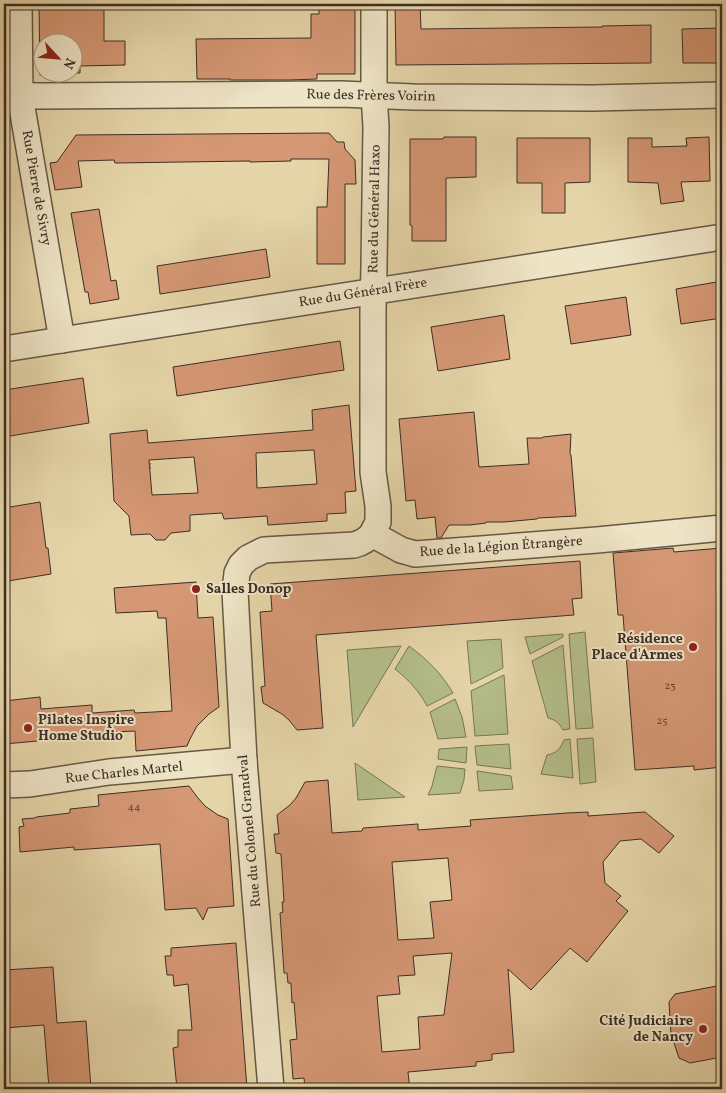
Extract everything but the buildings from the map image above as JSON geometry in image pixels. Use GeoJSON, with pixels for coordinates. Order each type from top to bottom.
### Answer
{"type":"FeatureCollection","features":[{"type":"Feature","properties":{"kind":"street","name":"Rue Pierre de Sivry"},"geometry":{"type":"LineString","coordinates":[[19,4],[12,95],[62,340]]}},
{"type":"Feature","properties":{"kind":"street","name":"Rue du Général Haxo"},"geometry":{"type":"LineString","coordinates":[[372,534],[378,522],[378,506],[373,472],[373,292],[376,137],[374,4]]}},
{"type":"Feature","properties":{"kind":"street","name":"Rue des Frères Voirin"},"geometry":{"type":"LineString","coordinates":[[12,95],[374,95],[593,98],[722,95]]}},
{"type":"Feature","properties":{"kind":"street","name":"Rue du Général Frère"},"geometry":{"type":"LineString","coordinates":[[4,349],[722,237]]}},
{"type":"Feature","properties":{"kind":"street","name":"Rue de la Légion Étrangère"},"geometry":{"type":"LineString","coordinates":[[372,534],[400,550],[415,554],[722,528]]}},
{"type":"Feature","properties":{"kind":"street","name":"Rue du Colonel Grandval"},"geometry":{"type":"LineString","coordinates":[[271,1089],[244,760],[235,591],[237,573],[241,565],[248,558],[264,550],[354,545],[362,543],[372,534]]}},
{"type":"Feature","properties":{"kind":"street","name":"Rue Charles Martel"},"geometry":{"type":"LineString","coordinates":[[4,785],[30,784],[109,772],[244,760]]}},
{"type":"Feature","properties":{"kind":"green space"},"geometry":{"type":"Polygon","coordinates":[[[585,632],[593,728],[576,729],[569,634],[585,632]]]}},
{"type":"Feature","properties":{"kind":"green space"},"geometry":{"type":"Polygon","coordinates":[[[563,634],[563,637],[530,654],[525,637],[563,634]]]}},
{"type":"Feature","properties":{"kind":"green space"},"geometry":{"type":"Polygon","coordinates":[[[501,639],[503,668],[471,684],[467,641],[501,639]]]}},
{"type":"Feature","properties":{"kind":"green space"},"geometry":{"type":"Polygon","coordinates":[[[563,645],[570,729],[563,730],[557,722],[548,718],[532,661],[563,645]]]}},
{"type":"Feature","properties":{"kind":"green space"},"geometry":{"type":"Polygon","coordinates":[[[401,646],[353,727],[347,650],[401,646]]]}},
{"type":"Feature","properties":{"kind":"green space"},"geometry":{"type":"Polygon","coordinates":[[[409,646],[434,667],[453,693],[427,706],[421,695],[395,669],[409,646]]]}},
{"type":"Feature","properties":{"kind":"green space"},"geometry":{"type":"Polygon","coordinates":[[[504,675],[508,734],[475,736],[471,691],[504,675]]]}},
{"type":"Feature","properties":{"kind":"green space"},"geometry":{"type":"Polygon","coordinates":[[[455,699],[462,717],[466,737],[438,739],[430,712],[455,699]]]}},
{"type":"Feature","properties":{"kind":"green space"},"geometry":{"type":"Polygon","coordinates":[[[593,738],[596,782],[580,784],[577,739],[593,738]]]}},
{"type":"Feature","properties":{"kind":"green space"},"geometry":{"type":"Polygon","coordinates":[[[570,739],[573,778],[541,774],[547,755],[558,750],[564,740],[570,739]]]}},
{"type":"Feature","properties":{"kind":"green space"},"geometry":{"type":"Polygon","coordinates":[[[509,744],[511,769],[477,765],[475,746],[509,744]]]}},
{"type":"Feature","properties":{"kind":"green space"},"geometry":{"type":"Polygon","coordinates":[[[467,747],[466,763],[438,759],[439,749],[467,747]]]}},
{"type":"Feature","properties":{"kind":"green space"},"geometry":{"type":"Polygon","coordinates":[[[355,763],[405,797],[358,800],[355,763]]]}},
{"type":"Feature","properties":{"kind":"green space"},"geometry":{"type":"Polygon","coordinates":[[[437,766],[465,769],[460,793],[428,795],[437,766]]]}},
{"type":"Feature","properties":{"kind":"green space"},"geometry":{"type":"Polygon","coordinates":[[[477,771],[511,776],[513,789],[479,791],[477,771]]]}},
{"type":"Feature","properties":{"kind":"place","name":"Salles Donop"},"geometry":{"type":"Point","coordinates":[196,589]}},
{"type":"Feature","properties":{"kind":"place","name":"Résidence Place d'Armes"},"geometry":{"type":"Point","coordinates":[693,647]}},
{"type":"Feature","properties":{"kind":"place","name":"Pilates Inspire Home Studio"},"geometry":{"type":"Point","coordinates":[28,728]}},
{"type":"Feature","properties":{"kind":"place","name":"Cité Judiciaire de Nancy"},"geometry":{"type":"Point","coordinates":[703,1029]}}]}
